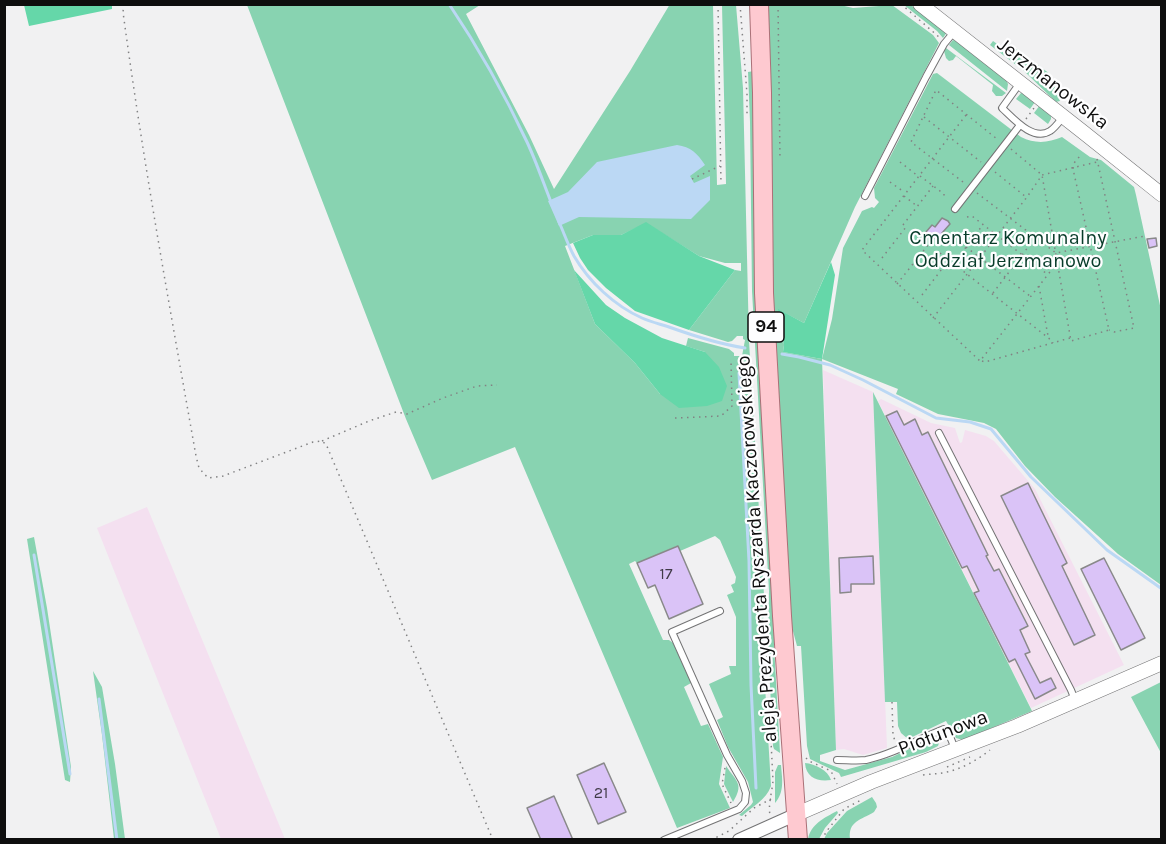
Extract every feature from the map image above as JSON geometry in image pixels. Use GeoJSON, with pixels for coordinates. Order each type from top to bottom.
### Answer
{"type":"FeatureCollection","features":[{"type":"Feature","properties":{"kind":"main road","name":"aleja Prezydenta Ryszarda Kaczorowskiego"},"geometry":{"type":"LineString","coordinates":[[759,4],[764,293],[782,616],[798,840]]}},
{"type":"Feature","properties":{"kind":"street","name":"Jerzmanowska"},"geometry":{"type":"LineString","coordinates":[[920,4],[1161,195]]}},
{"type":"Feature","properties":{"kind":"street","name":"Piołunowa"},"geometry":{"type":"LineString","coordinates":[[739,840],[871,782],[1075,701],[1161,663]]}},
{"type":"Feature","properties":{"kind":"lane"},"geometry":{"type":"LineString","coordinates":[[865,196],[926,77],[954,31]]}},
{"type":"Feature","properties":{"kind":"lane"},"geometry":{"type":"LineString","coordinates":[[1020,82],[1002,108],[1020,125],[1039,134],[1051,131],[1063,117]]}},
{"type":"Feature","properties":{"kind":"lane"},"geometry":{"type":"LineString","coordinates":[[955,209],[1020,125]]}},
{"type":"Feature","properties":{"kind":"lane"},"geometry":{"type":"LineString","coordinates":[[939,433],[1075,701]]}},
{"type":"Feature","properties":{"kind":"lane"},"geometry":{"type":"LineString","coordinates":[[664,840],[739,809],[745,802],[746,793],[742,781],[727,755],[672,632],[720,611]]}},
{"type":"Feature","properties":{"kind":"lane"},"geometry":{"type":"LineString","coordinates":[[837,760],[864,760],[899,750],[944,729],[955,750]]}},
{"type":"Feature","properties":{"kind":"path"},"geometry":{"type":"LineString","coordinates":[[124,4],[123,12],[132,78],[172,322],[196,456],[199,468],[208,478],[223,476],[396,412],[406,414],[477,386],[497,386]]}},
{"type":"Feature","properties":{"kind":"path"},"geometry":{"type":"LineString","coordinates":[[718,4],[721,184]]}},
{"type":"Feature","properties":{"kind":"path"},"geometry":{"type":"LineString","coordinates":[[778,4],[780,160]]}},
{"type":"Feature","properties":{"kind":"path"},"geometry":{"type":"LineString","coordinates":[[900,4],[936,33],[944,44]]}},
{"type":"Feature","properties":{"kind":"path"},"geometry":{"type":"LineString","coordinates":[[933,318],[980,258],[1010,219],[1027,197],[1042,176],[1097,161],[1115,242],[1134,328],[1114,332],[1109,330],[1071,341],[1071,338],[1057,262],[1056,254],[1042,176],[936,90],[911,142],[1010,219],[1056,254],[1090,247],[1115,242],[1145,236]]}},
{"type":"Feature","properties":{"kind":"path"},"geometry":{"type":"LineString","coordinates":[[1020,125],[1038,103]]}},
{"type":"Feature","properties":{"kind":"path"},"geometry":{"type":"LineString","coordinates":[[966,114],[862,250],[980,361],[985,362],[1071,338]]}},
{"type":"Feature","properties":{"kind":"path"},"geometry":{"type":"LineString","coordinates":[[923,117],[1027,197]]}},
{"type":"Feature","properties":{"kind":"path"},"geometry":{"type":"LineString","coordinates":[[1080,156],[1074,163],[1073,169],[1109,330]]}},
{"type":"Feature","properties":{"kind":"path"},"geometry":{"type":"LineString","coordinates":[[900,162],[944,194],[944,200]]}},
{"type":"Feature","properties":{"kind":"path"},"geometry":{"type":"LineString","coordinates":[[692,179],[721,166]]}},
{"type":"Feature","properties":{"kind":"path"},"geometry":{"type":"LineString","coordinates":[[890,182],[918,206]]}},
{"type":"Feature","properties":{"kind":"path"},"geometry":{"type":"LineString","coordinates":[[903,225],[933,186]]}},
{"type":"Feature","properties":{"kind":"path"},"geometry":{"type":"LineString","coordinates":[[967,217],[972,216],[1047,275]]}},
{"type":"Feature","properties":{"kind":"path"},"geometry":{"type":"LineString","coordinates":[[954,264],[983,225]]}},
{"type":"Feature","properties":{"kind":"path"},"geometry":{"type":"LineString","coordinates":[[882,258],[906,228]]}},
{"type":"Feature","properties":{"kind":"path"},"geometry":{"type":"LineString","coordinates":[[992,293],[1035,238]]}},
{"type":"Feature","properties":{"kind":"path"},"geometry":{"type":"LineString","coordinates":[[897,284],[928,245]]}},
{"type":"Feature","properties":{"kind":"path"},"geometry":{"type":"LineString","coordinates":[[966,246],[1031,296]]}},
{"type":"Feature","properties":{"kind":"path"},"geometry":{"type":"LineString","coordinates":[[940,253],[1053,343]]}},
{"type":"Feature","properties":{"kind":"path"},"geometry":{"type":"LineString","coordinates":[[922,295],[949,260]]}},
{"type":"Feature","properties":{"kind":"path"},"geometry":{"type":"LineString","coordinates":[[980,361],[1057,262]]}},
{"type":"Feature","properties":{"kind":"path"},"geometry":{"type":"LineString","coordinates":[[1039,286],[1048,337]]}},
{"type":"Feature","properties":{"kind":"path"},"geometry":{"type":"LineString","coordinates":[[675,418],[721,416],[732,406],[731,361]]}},
{"type":"Feature","properties":{"kind":"path"},"geometry":{"type":"LineString","coordinates":[[321,441],[326,444],[330,452],[493,840]]}},
{"type":"Feature","properties":{"kind":"path"},"geometry":{"type":"LineString","coordinates":[[892,702],[893,735],[899,750]]}},
{"type":"Feature","properties":{"kind":"path"},"geometry":{"type":"LineString","coordinates":[[920,776],[948,772],[975,761],[990,751],[992,747]]}},
{"type":"Feature","properties":{"kind":"path"},"geometry":{"type":"LineString","coordinates":[[727,755],[722,784],[740,821]]}},
{"type":"Feature","properties":{"kind":"path"},"geometry":{"type":"LineString","coordinates":[[806,757],[808,761],[831,771],[835,777]]}},
{"type":"Feature","properties":{"kind":"path"},"geometry":{"type":"LineString","coordinates":[[822,840],[825,832],[844,808],[865,798]]}},
{"type":"Feature","properties":{"kind":"path"},"geometry":{"type":"LineString","coordinates":[[711,840],[729,831],[754,808],[771,799]]}},
{"type":"Feature","properties":{"kind":"shaded area"},"geometry":{"type":"Polygon","coordinates":[[[823,370],[873,392],[887,748],[863,755],[844,749],[836,750],[823,370]]]}},
{"type":"Feature","properties":{"kind":"shaded area"},"geometry":{"type":"Polygon","coordinates":[[[881,399],[931,423],[955,428],[960,443],[965,430],[986,436],[994,441],[1035,489],[1124,665],[1031,708],[878,401],[881,399]]]}},
{"type":"Feature","properties":{"kind":"shaded area"},"geometry":{"type":"Polygon","coordinates":[[[147,507],[285,839],[221,839],[97,528],[147,507]]]}},
{"type":"Feature","properties":{"kind":"green space"},"geometry":{"type":"Polygon","coordinates":[[[670,4],[713,5],[717,185],[726,184],[722,5],[736,5],[743,88],[749,341],[764,595],[763,652],[771,786],[759,802],[742,816],[739,815],[753,802],[748,782],[728,747],[717,720],[723,717],[709,684],[731,674],[729,666],[736,666],[736,617],[727,595],[734,592],[731,585],[735,583],[736,577],[720,540],[715,536],[680,551],[677,546],[637,563],[635,561],[629,564],[663,640],[673,643],[691,683],[684,687],[701,726],[708,724],[723,757],[719,784],[730,808],[677,828],[515,447],[432,480],[406,419],[247,5],[480,5],[466,14],[529,135],[554,189],[670,4]],[[646,223],[621,235],[593,235],[565,246],[595,324],[635,363],[660,394],[705,352],[686,346],[688,338],[729,349],[734,356],[742,356],[745,340],[743,336],[737,336],[728,342],[689,330],[735,270],[741,271],[741,263],[725,263],[699,256],[646,223]]]}},
{"type":"Feature","properties":{"kind":"green space"},"geometry":{"type":"Polygon","coordinates":[[[836,4],[853,8],[892,5],[933,35],[939,43],[855,207],[804,323],[779,310],[783,352],[822,359],[836,750],[820,755],[820,761],[845,770],[892,757],[935,737],[940,740],[938,746],[926,752],[841,777],[839,773],[810,759],[807,746],[801,646],[797,646],[790,620],[771,307],[768,5],[836,4]]]}},
{"type":"Feature","properties":{"kind":"green space"},"geometry":{"type":"Polygon","coordinates":[[[24,5],[112,5],[112,9],[29,26],[24,5]]]}},
{"type":"Feature","properties":{"kind":"green space"},"geometry":{"type":"Polygon","coordinates":[[[904,5],[911,5],[947,32],[943,38],[937,31],[904,5]]]}},
{"type":"Feature","properties":{"kind":"green space"},"geometry":{"type":"Polygon","coordinates":[[[953,40],[961,42],[1004,76],[1008,84],[1007,91],[949,45],[953,40]]]}},
{"type":"Feature","properties":{"kind":"green space"},"geometry":{"type":"Polygon","coordinates":[[[993,41],[1003,48],[1008,43],[1050,74],[1060,101],[1056,102],[1024,71],[990,45],[993,41]]]}},
{"type":"Feature","properties":{"kind":"green space"},"geometry":{"type":"Polygon","coordinates":[[[946,48],[1006,93],[996,96],[992,91],[993,85],[956,56],[949,61],[944,51],[946,48]]]}},
{"type":"Feature","properties":{"kind":"green space"},"geometry":{"type":"Polygon","coordinates":[[[754,71],[776,609],[774,645],[780,753],[773,746],[768,644],[769,591],[752,291],[748,72],[754,71]]]}},
{"type":"Feature","properties":{"kind":"green space","name":"Cmentarz Komunalny Oddział Jerzmanowo"},"geometry":{"type":"Polygon","coordinates":[[[937,73],[1021,137],[1042,142],[1062,137],[1090,157],[1101,160],[1134,187],[1161,310],[1161,585],[1118,554],[1055,497],[1025,466],[996,429],[984,423],[938,414],[896,394],[898,389],[822,359],[832,319],[843,248],[862,211],[874,208],[879,202],[875,198],[874,188],[933,74],[937,73]]]}},
{"type":"Feature","properties":{"kind":"green space"},"geometry":{"type":"Polygon","coordinates":[[[1021,93],[1027,94],[1035,102],[1030,109],[1016,99],[1021,93]]]}},
{"type":"Feature","properties":{"kind":"green space"},"geometry":{"type":"Polygon","coordinates":[[[1040,105],[1051,115],[1048,124],[1034,113],[1040,105]]]}},
{"type":"Feature","properties":{"kind":"green space"},"geometry":{"type":"Polygon","coordinates":[[[646,222],[699,256],[735,270],[689,330],[635,311],[588,270],[573,243],[593,235],[621,235],[646,222]]]}},
{"type":"Feature","properties":{"kind":"green space"},"geometry":{"type":"Polygon","coordinates":[[[831,262],[835,275],[822,359],[783,352],[784,345],[778,309],[804,323],[831,262]]]}},
{"type":"Feature","properties":{"kind":"green space"},"geometry":{"type":"Polygon","coordinates":[[[574,270],[606,305],[625,318],[662,338],[705,352],[719,367],[727,386],[722,401],[707,406],[679,408],[660,394],[635,363],[595,324],[574,270]]]}},
{"type":"Feature","properties":{"kind":"green space"},"geometry":{"type":"Polygon","coordinates":[[[873,392],[1032,711],[963,740],[956,738],[946,721],[908,739],[901,733],[898,726],[897,702],[885,702],[873,392]]]}},
{"type":"Feature","properties":{"kind":"green space"},"geometry":{"type":"Polygon","coordinates":[[[34,537],[71,767],[70,782],[65,780],[27,539],[34,537]]]}},
{"type":"Feature","properties":{"kind":"green space"},"geometry":{"type":"Polygon","coordinates":[[[93,671],[102,687],[125,839],[114,839],[93,671]]]}},
{"type":"Feature","properties":{"kind":"green space"},"geometry":{"type":"Polygon","coordinates":[[[1161,682],[1161,753],[1131,697],[1161,682]]]}},
{"type":"Feature","properties":{"kind":"green space"},"geometry":{"type":"Polygon","coordinates":[[[805,763],[821,768],[831,780],[814,778],[808,772],[805,763]]]}},
{"type":"Feature","properties":{"kind":"green space"},"geometry":{"type":"Polygon","coordinates":[[[778,765],[781,765],[782,785],[775,803],[775,772],[778,765]]]}},
{"type":"Feature","properties":{"kind":"green space"},"geometry":{"type":"Polygon","coordinates":[[[726,766],[739,787],[733,802],[724,784],[726,766]]]}},
{"type":"Feature","properties":{"kind":"green space"},"geometry":{"type":"Polygon","coordinates":[[[872,797],[877,807],[874,812],[853,825],[850,839],[824,839],[847,811],[872,797]]]}},
{"type":"Feature","properties":{"kind":"green space"},"geometry":{"type":"Polygon","coordinates":[[[837,811],[838,813],[819,839],[808,839],[815,825],[837,811]]]}},
{"type":"Feature","properties":{"kind":"water"},"geometry":{"type":"Polygon","coordinates":[[[677,145],[693,151],[705,165],[690,176],[694,183],[710,176],[710,200],[691,219],[579,217],[559,226],[548,201],[568,192],[597,162],[677,145]]]}},
{"type":"Feature","properties":{"kind":"building"},"geometry":{"type":"Polygon","coordinates":[[[942,218],[950,224],[942,233],[946,235],[940,242],[926,232],[932,225],[935,227],[942,218]]]}},
{"type":"Feature","properties":{"kind":"building"},"geometry":{"type":"Polygon","coordinates":[[[1156,238],[1157,246],[1149,248],[1147,239],[1156,238]]]}},
{"type":"Feature","properties":{"kind":"building"},"geometry":{"type":"Polygon","coordinates":[[[897,411],[904,425],[915,419],[922,435],[928,432],[988,555],[986,556],[994,571],[999,569],[1028,626],[1020,630],[1030,652],[1025,654],[1040,683],[1051,678],[1056,688],[1035,699],[1015,659],[1009,662],[974,593],[979,591],[967,566],[962,568],[886,416],[897,411]]]}},
{"type":"Feature","properties":{"kind":"building"},"geometry":{"type":"Polygon","coordinates":[[[1028,483],[1067,563],[1062,566],[1095,635],[1074,645],[1001,496],[1028,483]]]}},
{"type":"Feature","properties":{"kind":"building"},"geometry":{"type":"Polygon","coordinates":[[[678,546],[703,604],[669,619],[655,585],[648,588],[637,563],[678,546]]]}},
{"type":"Feature","properties":{"kind":"building"},"geometry":{"type":"Polygon","coordinates":[[[873,556],[874,584],[851,584],[851,592],[840,593],[839,558],[873,556]]]}},
{"type":"Feature","properties":{"kind":"building"},"geometry":{"type":"Polygon","coordinates":[[[1104,558],[1145,638],[1121,650],[1081,569],[1104,558]]]}},
{"type":"Feature","properties":{"kind":"building"},"geometry":{"type":"Polygon","coordinates":[[[604,763],[626,812],[598,824],[577,775],[604,763]]]}},
{"type":"Feature","properties":{"kind":"building"},"geometry":{"type":"Polygon","coordinates":[[[554,796],[573,840],[541,840],[527,808],[554,796]]]}},
{"type":"Feature","properties":{"kind":"waterway"},"geometry":{"type":"LineString","coordinates":[[449,4],[481,54],[510,107],[551,202]]}},
{"type":"Feature","properties":{"kind":"waterway"},"geometry":{"type":"LineString","coordinates":[[559,222],[580,266],[604,292],[622,307],[652,322],[745,348]]}},
{"type":"Feature","properties":{"kind":"waterway"},"geometry":{"type":"LineString","coordinates":[[782,354],[830,365],[936,418],[970,422],[991,429],[1031,477],[1107,550],[1162,589]]}},
{"type":"Feature","properties":{"kind":"waterway"},"geometry":{"type":"LineString","coordinates":[[739,373],[749,561],[751,685],[756,788]]}},
{"type":"Feature","properties":{"kind":"waterway"},"geometry":{"type":"LineString","coordinates":[[34,555],[70,774]]}},
{"type":"Feature","properties":{"kind":"waterway"},"geometry":{"type":"LineString","coordinates":[[99,699],[117,840]]}}]}
